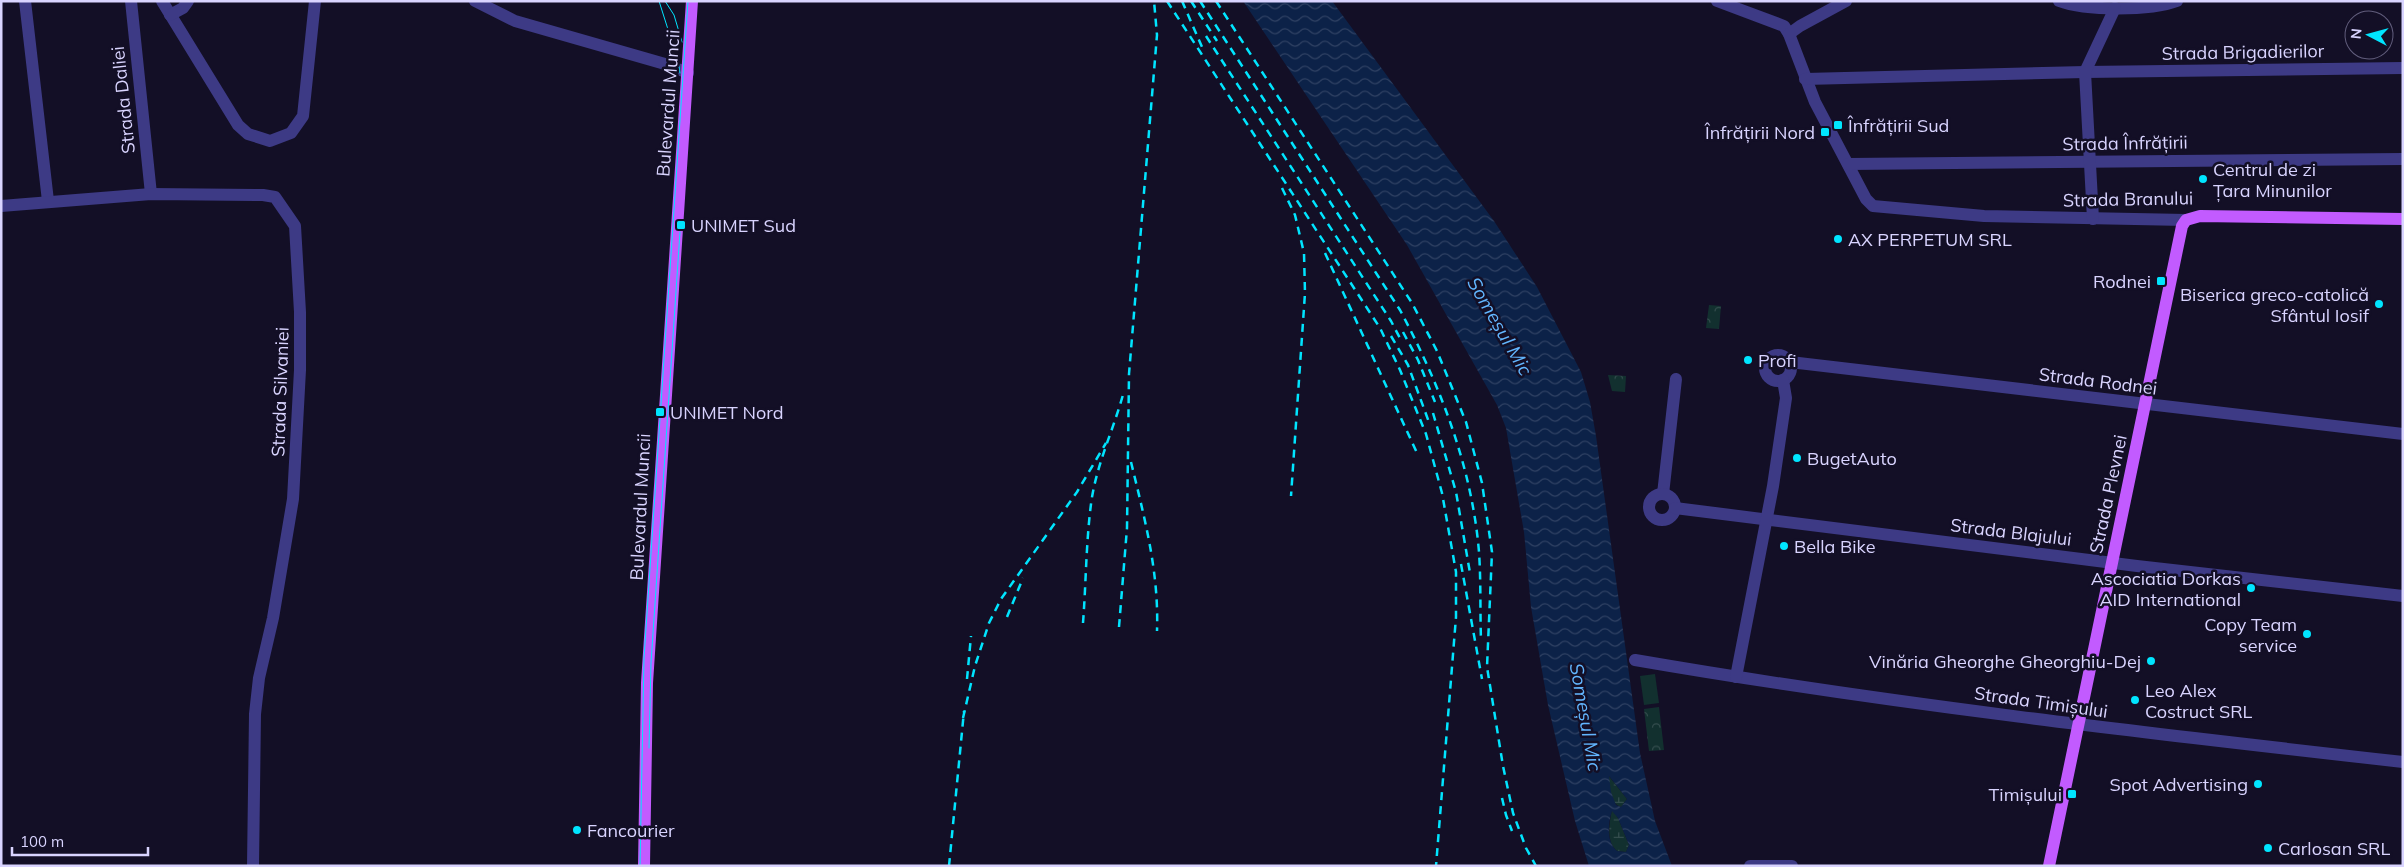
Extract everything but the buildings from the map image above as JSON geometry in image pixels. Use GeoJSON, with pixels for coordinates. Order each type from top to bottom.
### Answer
{"type":"FeatureCollection","features":[{"type":"Feature","properties":{"kind":"main road","name":"Bulevardul Muncii"},"geometry":{"type":"LineString","coordinates":[[644,866],[647,683],[692,1]]}},
{"type":"Feature","properties":{"kind":"main road","name":"Strada Branului"},"geometry":{"type":"LineString","coordinates":[[2186,220],[2200,216],[2403,219]]}},
{"type":"Feature","properties":{"kind":"main road","name":"Strada Plevnei"},"geometry":{"type":"LineString","coordinates":[[2049,866],[2111,562],[2146,404],[2179,233],[2186,220]]}},
{"type":"Feature","properties":{"kind":"street"},"geometry":{"type":"LineString","coordinates":[[25,1],[48,202]]}},
{"type":"Feature","properties":{"kind":"street","name":"Strada Daliei"},"geometry":{"type":"LineString","coordinates":[[130,1],[151,194]]}},
{"type":"Feature","properties":{"kind":"street"},"geometry":{"type":"LineString","coordinates":[[162,1],[238,125],[248,134],[270,141],[291,133],[302,116],[315,1]]}},
{"type":"Feature","properties":{"kind":"street"},"geometry":{"type":"LineString","coordinates":[[170,15],[183,8],[188,1]]}},
{"type":"Feature","properties":{"kind":"street"},"geometry":{"type":"LineString","coordinates":[[475,1],[515,21],[666,64],[688,74]]}},
{"type":"Feature","properties":{"kind":"street"},"geometry":{"type":"LineString","coordinates":[[1717,1],[1779,24],[1789,34],[1805,79],[1848,164]]}},
{"type":"Feature","properties":{"kind":"street"},"geometry":{"type":"LineString","coordinates":[[1789,34],[1846,1]]}},
{"type":"Feature","properties":{"kind":"street"},"geometry":{"type":"LineString","coordinates":[[2059,1],[2078,6],[2115,8],[2159,6],[2177,1]]}},
{"type":"Feature","properties":{"kind":"street"},"geometry":{"type":"LineString","coordinates":[[2093,220],[2084,72],[2115,8]]}},
{"type":"Feature","properties":{"kind":"street","name":"Strada Brigadierilor"},"geometry":{"type":"LineString","coordinates":[[1805,79],[2084,72],[2403,68]]}},
{"type":"Feature","properties":{"kind":"street","name":"Strada Înfrățirii"},"geometry":{"type":"LineString","coordinates":[[1848,164],[2403,159]]}},
{"type":"Feature","properties":{"kind":"street","name":"Strada Branului"},"geometry":{"type":"LineString","coordinates":[[1848,164],[1868,203],[1885,207],[1984,216],[2093,220],[2186,220]]}},
{"type":"Feature","properties":{"kind":"street","name":"Strada Silvaniei"},"geometry":{"type":"LineString","coordinates":[[1,206],[151,194],[244,194],[275,197],[295,226],[300,312],[297,437],[293,499],[287,541],[257,696],[254,732],[254,866]]}},
{"type":"Feature","properties":{"kind":"street"},"geometry":{"type":"LineString","coordinates":[[1776,354],[1784,356],[1790,362],[1790,375],[1783,380],[1776,381],[1769,378],[1765,372],[1765,364],[1768,358],[1776,354]]}},
{"type":"Feature","properties":{"kind":"street","name":"Strada Rodnei"},"geometry":{"type":"LineString","coordinates":[[1790,362],[2403,434]]}},
{"type":"Feature","properties":{"kind":"street"},"geometry":{"type":"LineString","coordinates":[[1663,494],[1676,379]]}},
{"type":"Feature","properties":{"kind":"street"},"geometry":{"type":"LineString","coordinates":[[1736,677],[1768,519],[1786,398],[1783,380]]}},
{"type":"Feature","properties":{"kind":"street"},"geometry":{"type":"LineString","coordinates":[[1663,494],[1670,497],[1675,508],[1668,519],[1660,520],[1652,516],[1649,509],[1650,501],[1656,496],[1663,494]]}},
{"type":"Feature","properties":{"kind":"street","name":"Strada Blajului"},"geometry":{"type":"LineString","coordinates":[[1675,508],[2403,596]]}},
{"type":"Feature","properties":{"kind":"street","name":"Strada Timișului"},"geometry":{"type":"LineString","coordinates":[[1636,660],[1736,677],[2077,725],[2403,762]]}},
{"type":"Feature","properties":{"kind":"street"},"geometry":{"type":"LineString","coordinates":[[1750,866],[1792,866]]}},
{"type":"Feature","properties":{"kind":"green space"},"geometry":{"type":"Polygon","coordinates":[[[1709,305],[1721,306],[1719,329],[1706,328],[1709,305]]]}},
{"type":"Feature","properties":{"kind":"green space"},"geometry":{"type":"Polygon","coordinates":[[[1608,375],[1626,376],[1625,392],[1612,391],[1608,375]]]}},
{"type":"Feature","properties":{"kind":"green space"},"geometry":{"type":"Polygon","coordinates":[[[1655,674],[1659,703],[1644,705],[1640,676],[1655,674]]]}},
{"type":"Feature","properties":{"kind":"green space"},"geometry":{"type":"Polygon","coordinates":[[[1659,707],[1664,750],[1649,751],[1644,709],[1659,707]]]}},
{"type":"Feature","properties":{"kind":"green space"},"geometry":{"type":"Polygon","coordinates":[[[1608,775],[1627,799],[1621,807],[1612,798],[1608,775]]]}},
{"type":"Feature","properties":{"kind":"green space"},"geometry":{"type":"Polygon","coordinates":[[[1612,810],[1618,818],[1629,845],[1626,852],[1617,851],[1611,843],[1609,827],[1612,810]]]}},
{"type":"Feature","properties":{"kind":"water","name":"Someșul Mic"},"geometry":{"type":"Polygon","coordinates":[[[1243,1],[1332,1],[1494,221],[1537,287],[1581,372],[1590,402],[1596,436],[1640,753],[1655,821],[1672,866],[1589,866],[1575,821],[1548,705],[1531,607],[1524,532],[1506,428],[1497,405],[1407,245],[1243,1]],[[1609,776],[1611,792],[1616,805],[1621,807],[1627,799],[1609,776]],[[1612,811],[1609,827],[1611,843],[1617,851],[1626,852],[1629,845],[1618,818],[1612,811]]]}},
{"type":"Feature","properties":{"kind":"tram line"},"geometry":{"type":"LineString","coordinates":[[659,1],[680,73]]}},
{"type":"Feature","properties":{"kind":"tram line"},"geometry":{"type":"LineString","coordinates":[[665,1],[674,15],[682,42]]}},
{"type":"Feature","properties":{"kind":"tram line"},"geometry":{"type":"LineString","coordinates":[[640,866],[644,658],[688,1]]}},
{"type":"Feature","properties":{"kind":"tram line"},"geometry":{"type":"LineString","coordinates":[[649,748],[651,663],[680,232]]}},
{"type":"Feature","properties":{"kind":"railway"},"geometry":{"type":"LineString","coordinates":[[1119,627],[1127,528],[1129,374],[1157,35],[1154,1]]}},
{"type":"Feature","properties":{"kind":"railway"},"geometry":{"type":"LineString","coordinates":[[1167,1],[1380,328],[1400,370],[1426,434],[1442,493],[1456,572],[1456,617],[1436,866]]}},
{"type":"Feature","properties":{"kind":"railway"},"geometry":{"type":"LineString","coordinates":[[1182,1],[1202,47]]}},
{"type":"Feature","properties":{"kind":"railway"},"geometry":{"type":"LineString","coordinates":[[1191,1],[1217,41]]}},
{"type":"Feature","properties":{"kind":"railway"},"geometry":{"type":"LineString","coordinates":[[1200,1],[1400,310],[1415,338],[1441,397],[1461,458],[1475,520],[1479,552],[1481,640]]}},
{"type":"Feature","properties":{"kind":"railway"},"geometry":{"type":"LineString","coordinates":[[1216,1],[1412,303],[1437,351],[1466,422],[1482,483],[1492,552],[1487,667],[1503,766],[1513,813],[1526,848],[1536,866]]}},
{"type":"Feature","properties":{"kind":"railway"},"geometry":{"type":"LineString","coordinates":[[1206,36],[1391,321],[1402,342]]}},
{"type":"Feature","properties":{"kind":"railway"},"geometry":{"type":"LineString","coordinates":[[1282,188],[1295,215],[1304,253],[1305,293],[1291,496]]}},
{"type":"Feature","properties":{"kind":"railway"},"geometry":{"type":"LineString","coordinates":[[1325,253],[1417,453]]}},
{"type":"Feature","properties":{"kind":"railway"},"geometry":{"type":"LineString","coordinates":[[1403,332],[1418,360],[1435,402]]}},
{"type":"Feature","properties":{"kind":"railway"},"geometry":{"type":"LineString","coordinates":[[1391,336],[1408,365],[1430,425]]}},
{"type":"Feature","properties":{"kind":"railway"},"geometry":{"type":"LineString","coordinates":[[1083,623],[1088,534],[1093,490],[1124,391]]}},
{"type":"Feature","properties":{"kind":"railway"},"geometry":{"type":"LineString","coordinates":[[1433,413],[1456,492],[1470,573]]}},
{"type":"Feature","properties":{"kind":"railway"},"geometry":{"type":"LineString","coordinates":[[963,718],[975,666],[989,623],[1001,599],[1077,492],[1106,443]]}},
{"type":"Feature","properties":{"kind":"railway"},"geometry":{"type":"LineString","coordinates":[[1131,462],[1146,525],[1153,567],[1156,588],[1157,631]]}},
{"type":"Feature","properties":{"kind":"railway"},"geometry":{"type":"LineString","coordinates":[[1461,564],[1482,679]]}},
{"type":"Feature","properties":{"kind":"railway"},"geometry":{"type":"LineString","coordinates":[[1007,617],[1023,578]]}},
{"type":"Feature","properties":{"kind":"railway"},"geometry":{"type":"LineString","coordinates":[[967,679],[971,636]]}},
{"type":"Feature","properties":{"kind":"railway"},"geometry":{"type":"LineString","coordinates":[[949,866],[964,711]]}},
{"type":"Feature","properties":{"kind":"railway"},"geometry":{"type":"LineString","coordinates":[[1502,798],[1512,831]]}},
{"type":"Feature","properties":{"kind":"place","name":"Înfrățirii Sud"},"geometry":{"type":"Point","coordinates":[1838,125]}},
{"type":"Feature","properties":{"kind":"place","name":"Înfrățirii Nord"},"geometry":{"type":"Point","coordinates":[1825,132]}},
{"type":"Feature","properties":{"kind":"place","name":"Centrul de zi Țara Minunilor"},"geometry":{"type":"Point","coordinates":[2203,179]}},
{"type":"Feature","properties":{"kind":"place","name":"UNIMET Sud"},"geometry":{"type":"Point","coordinates":[681,225]}},
{"type":"Feature","properties":{"kind":"place","name":"AX PERPETUM SRL"},"geometry":{"type":"Point","coordinates":[1838,239]}},
{"type":"Feature","properties":{"kind":"place","name":"Rodnei"},"geometry":{"type":"Point","coordinates":[2161,281]}},
{"type":"Feature","properties":{"kind":"place","name":"Biserica greco-catolică Sfântul Iosif"},"geometry":{"type":"Point","coordinates":[2379,304]}},
{"type":"Feature","properties":{"kind":"place","name":"Profi"},"geometry":{"type":"Point","coordinates":[1748,360]}},
{"type":"Feature","properties":{"kind":"place","name":"UNIMET Nord"},"geometry":{"type":"Point","coordinates":[660,412]}},
{"type":"Feature","properties":{"kind":"place","name":"BugetAuto"},"geometry":{"type":"Point","coordinates":[1797,458]}},
{"type":"Feature","properties":{"kind":"place","name":"Bella Bike"},"geometry":{"type":"Point","coordinates":[1784,546]}},
{"type":"Feature","properties":{"kind":"place","name":"Ascociatia Dorkas AID International"},"geometry":{"type":"Point","coordinates":[2251,588]}},
{"type":"Feature","properties":{"kind":"place","name":"Copy Team service"},"geometry":{"type":"Point","coordinates":[2307,634]}},
{"type":"Feature","properties":{"kind":"place","name":"Vinăria Gheorghe Gheorghiu-Dej"},"geometry":{"type":"Point","coordinates":[2151,661]}},
{"type":"Feature","properties":{"kind":"place","name":"Leo Alex Costruct SRL"},"geometry":{"type":"Point","coordinates":[2135,700]}},
{"type":"Feature","properties":{"kind":"place","name":"Spot Advertising"},"geometry":{"type":"Point","coordinates":[2258,784]}},
{"type":"Feature","properties":{"kind":"place","name":"Timișului"},"geometry":{"type":"Point","coordinates":[2072,794]}},
{"type":"Feature","properties":{"kind":"place","name":"Fancourier"},"geometry":{"type":"Point","coordinates":[577,830]}},
{"type":"Feature","properties":{"kind":"place","name":"Carlosan SRL"},"geometry":{"type":"Point","coordinates":[2268,848]}}]}
